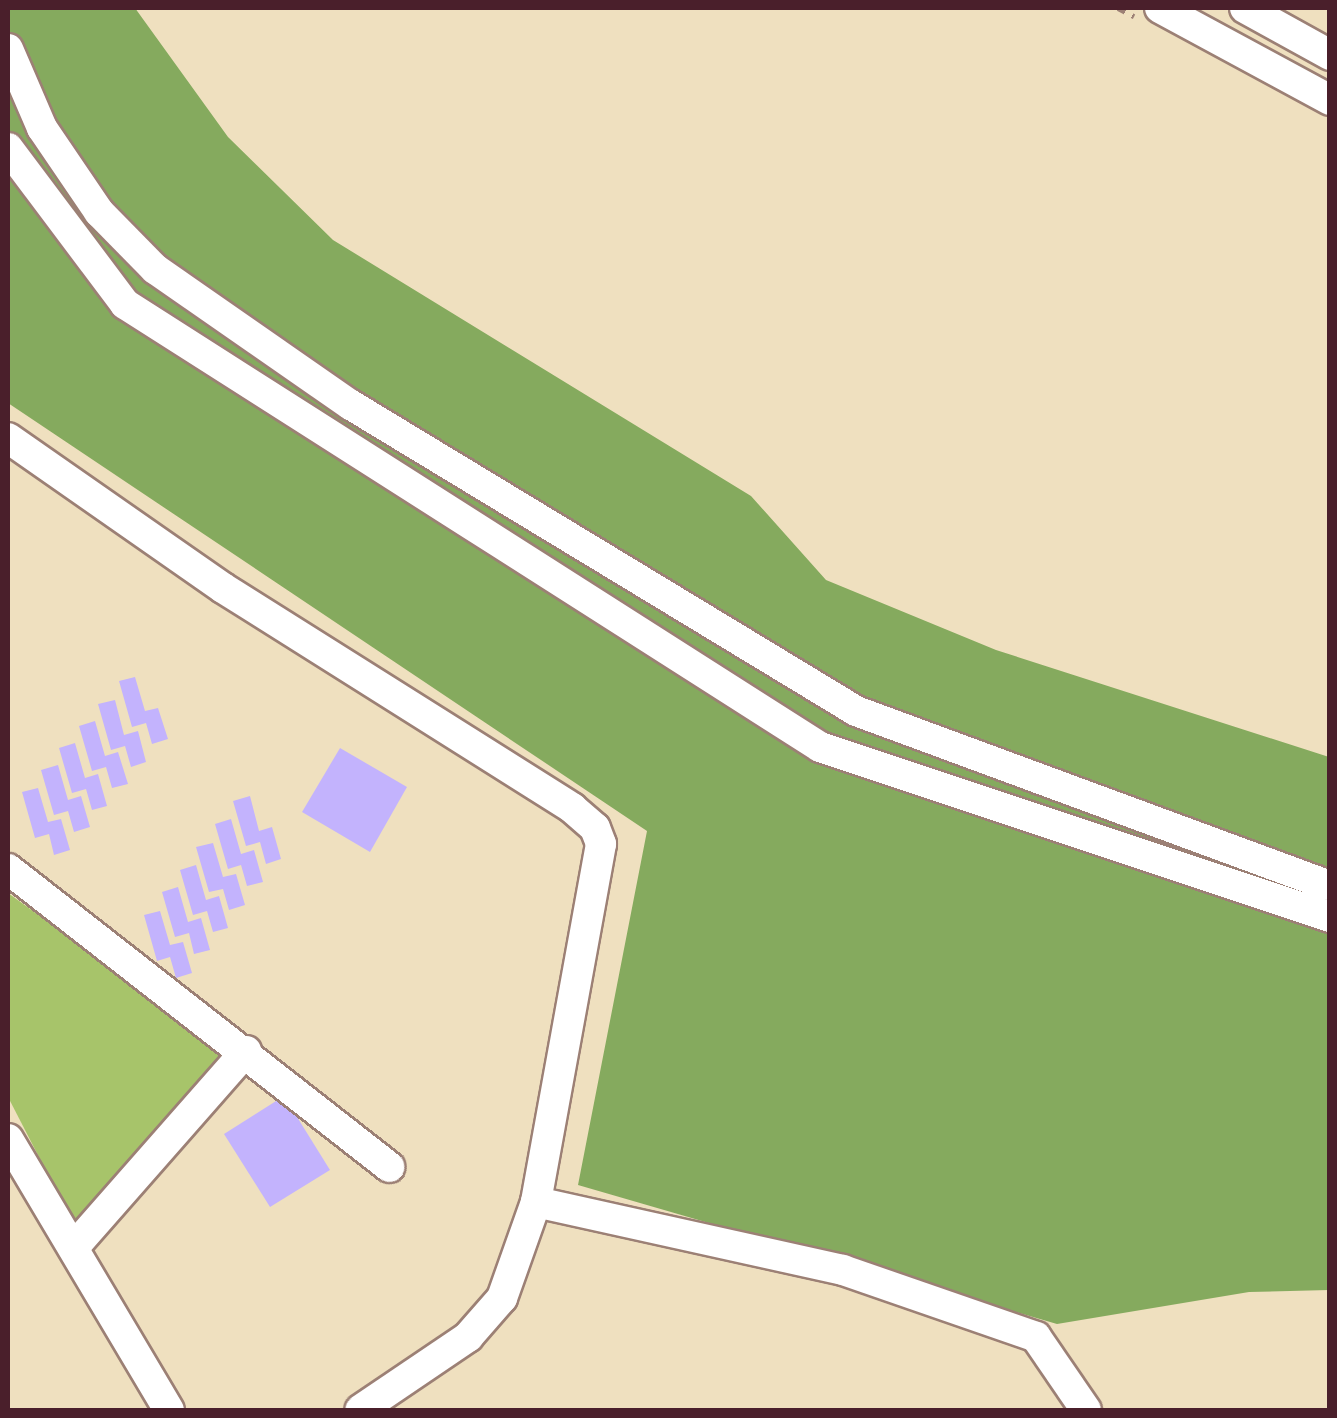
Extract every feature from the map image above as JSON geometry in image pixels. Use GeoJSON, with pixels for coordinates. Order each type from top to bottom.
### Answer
{"type":"FeatureCollection","features":[{"type":"Feature","properties":{"kind":"street"},"geometry":{"type":"LineString","coordinates":[[1245,8],[1330,56]]}},
{"type":"Feature","properties":{"kind":"street"},"geometry":{"type":"LineString","coordinates":[[1149,13],[1330,100]]}},
{"type":"Feature","properties":{"kind":"street"},"geometry":{"type":"LineString","coordinates":[[8,49],[42,128],[99,212],[155,269],[368,416],[856,711],[1330,886]]}},
{"type":"Feature","properties":{"kind":"street"},"geometry":{"type":"LineString","coordinates":[[8,148],[125,304],[820,748],[1330,917]]}},
{"type":"Feature","properties":{"kind":"street"},"geometry":{"type":"LineString","coordinates":[[8,438],[224,588],[595,828],[601,844],[536,1202],[502,1298],[468,1337],[360,1410]]}},
{"type":"Feature","properties":{"kind":"street"},"geometry":{"type":"LineString","coordinates":[[8,869],[246,1051],[389,1167]]}},
{"type":"Feature","properties":{"kind":"street"},"geometry":{"type":"LineString","coordinates":[[74,1247],[246,1051]]}},
{"type":"Feature","properties":{"kind":"street"},"geometry":{"type":"LineString","coordinates":[[8,1139],[168,1410]]}},
{"type":"Feature","properties":{"kind":"street"},"geometry":{"type":"LineString","coordinates":[[536,1202],[843,1270],[1036,1337],[1086,1410]]}},
{"type":"Feature","properties":{"kind":"path"},"geometry":{"type":"LineString","coordinates":[[1118,8],[1149,13]]}},
{"type":"Feature","properties":{"kind":"green space"},"geometry":{"type":"Polygon","coordinates":[[[8,8],[135,8],[228,137],[333,240],[751,496],[826,580],[996,650],[1329,757],[1329,1290],[1249,1292],[1057,1324],[578,1185],[647,831],[8,403],[8,8]]]}},
{"type":"Feature","properties":{"kind":"green space"},"geometry":{"type":"Polygon","coordinates":[[[8,893],[219,1045],[220,1070],[73,1223],[8,1097],[8,893]]]}},
{"type":"Feature","properties":{"kind":"building"},"geometry":{"type":"Polygon","coordinates":[[[135,677],[145,711],[158,708],[168,739],[152,744],[146,723],[132,727],[119,681],[135,677]]]}},
{"type":"Feature","properties":{"kind":"building"},"geometry":{"type":"Polygon","coordinates":[[[115,700],[124,735],[138,731],[146,762],[131,767],[125,746],[111,750],[98,704],[115,700]]]}},
{"type":"Feature","properties":{"kind":"building"},"geometry":{"type":"Polygon","coordinates":[[[95,721],[105,756],[118,752],[128,784],[112,788],[106,767],[92,771],[79,726],[95,721]]]}},
{"type":"Feature","properties":{"kind":"building"},"geometry":{"type":"Polygon","coordinates":[[[75,743],[85,778],[98,774],[107,806],[92,810],[86,789],[72,793],[59,748],[75,743]]]}},
{"type":"Feature","properties":{"kind":"building"},"geometry":{"type":"Polygon","coordinates":[[[340,748],[407,787],[370,852],[302,812],[340,748]]]}},
{"type":"Feature","properties":{"kind":"building"},"geometry":{"type":"Polygon","coordinates":[[[58,765],[68,800],[81,796],[90,827],[74,832],[68,811],[54,815],[41,770],[58,765]]]}},
{"type":"Feature","properties":{"kind":"building"},"geometry":{"type":"Polygon","coordinates":[[[38,788],[48,822],[61,819],[70,850],[54,855],[49,834],[35,838],[22,792],[38,788]]]}},
{"type":"Feature","properties":{"kind":"building"},"geometry":{"type":"Polygon","coordinates":[[[250,796],[259,831],[272,827],[281,859],[266,864],[260,842],[246,846],[233,801],[250,796]]]}},
{"type":"Feature","properties":{"kind":"building"},"geometry":{"type":"Polygon","coordinates":[[[231,819],[241,854],[254,850],[263,882],[247,886],[241,865],[228,869],[215,824],[231,819]]]}},
{"type":"Feature","properties":{"kind":"building"},"geometry":{"type":"Polygon","coordinates":[[[213,843],[223,877],[236,874],[245,905],[229,910],[223,889],[209,892],[196,847],[213,843]]]}},
{"type":"Feature","properties":{"kind":"building"},"geometry":{"type":"Polygon","coordinates":[[[196,865],[206,900],[219,896],[228,928],[213,932],[207,911],[193,915],[180,870],[196,865]]]}},
{"type":"Feature","properties":{"kind":"building"},"geometry":{"type":"Polygon","coordinates":[[[178,887],[188,922],[201,918],[210,950],[194,954],[189,933],[175,937],[162,892],[178,887]]]}},
{"type":"Feature","properties":{"kind":"building"},"geometry":{"type":"Polygon","coordinates":[[[160,911],[170,945],[183,942],[192,973],[176,978],[170,957],[157,961],[144,915],[160,911]]]}},
{"type":"Feature","properties":{"kind":"building"},"geometry":{"type":"Polygon","coordinates":[[[284,1096],[330,1170],[270,1207],[224,1134],[284,1096]]]}}]}
